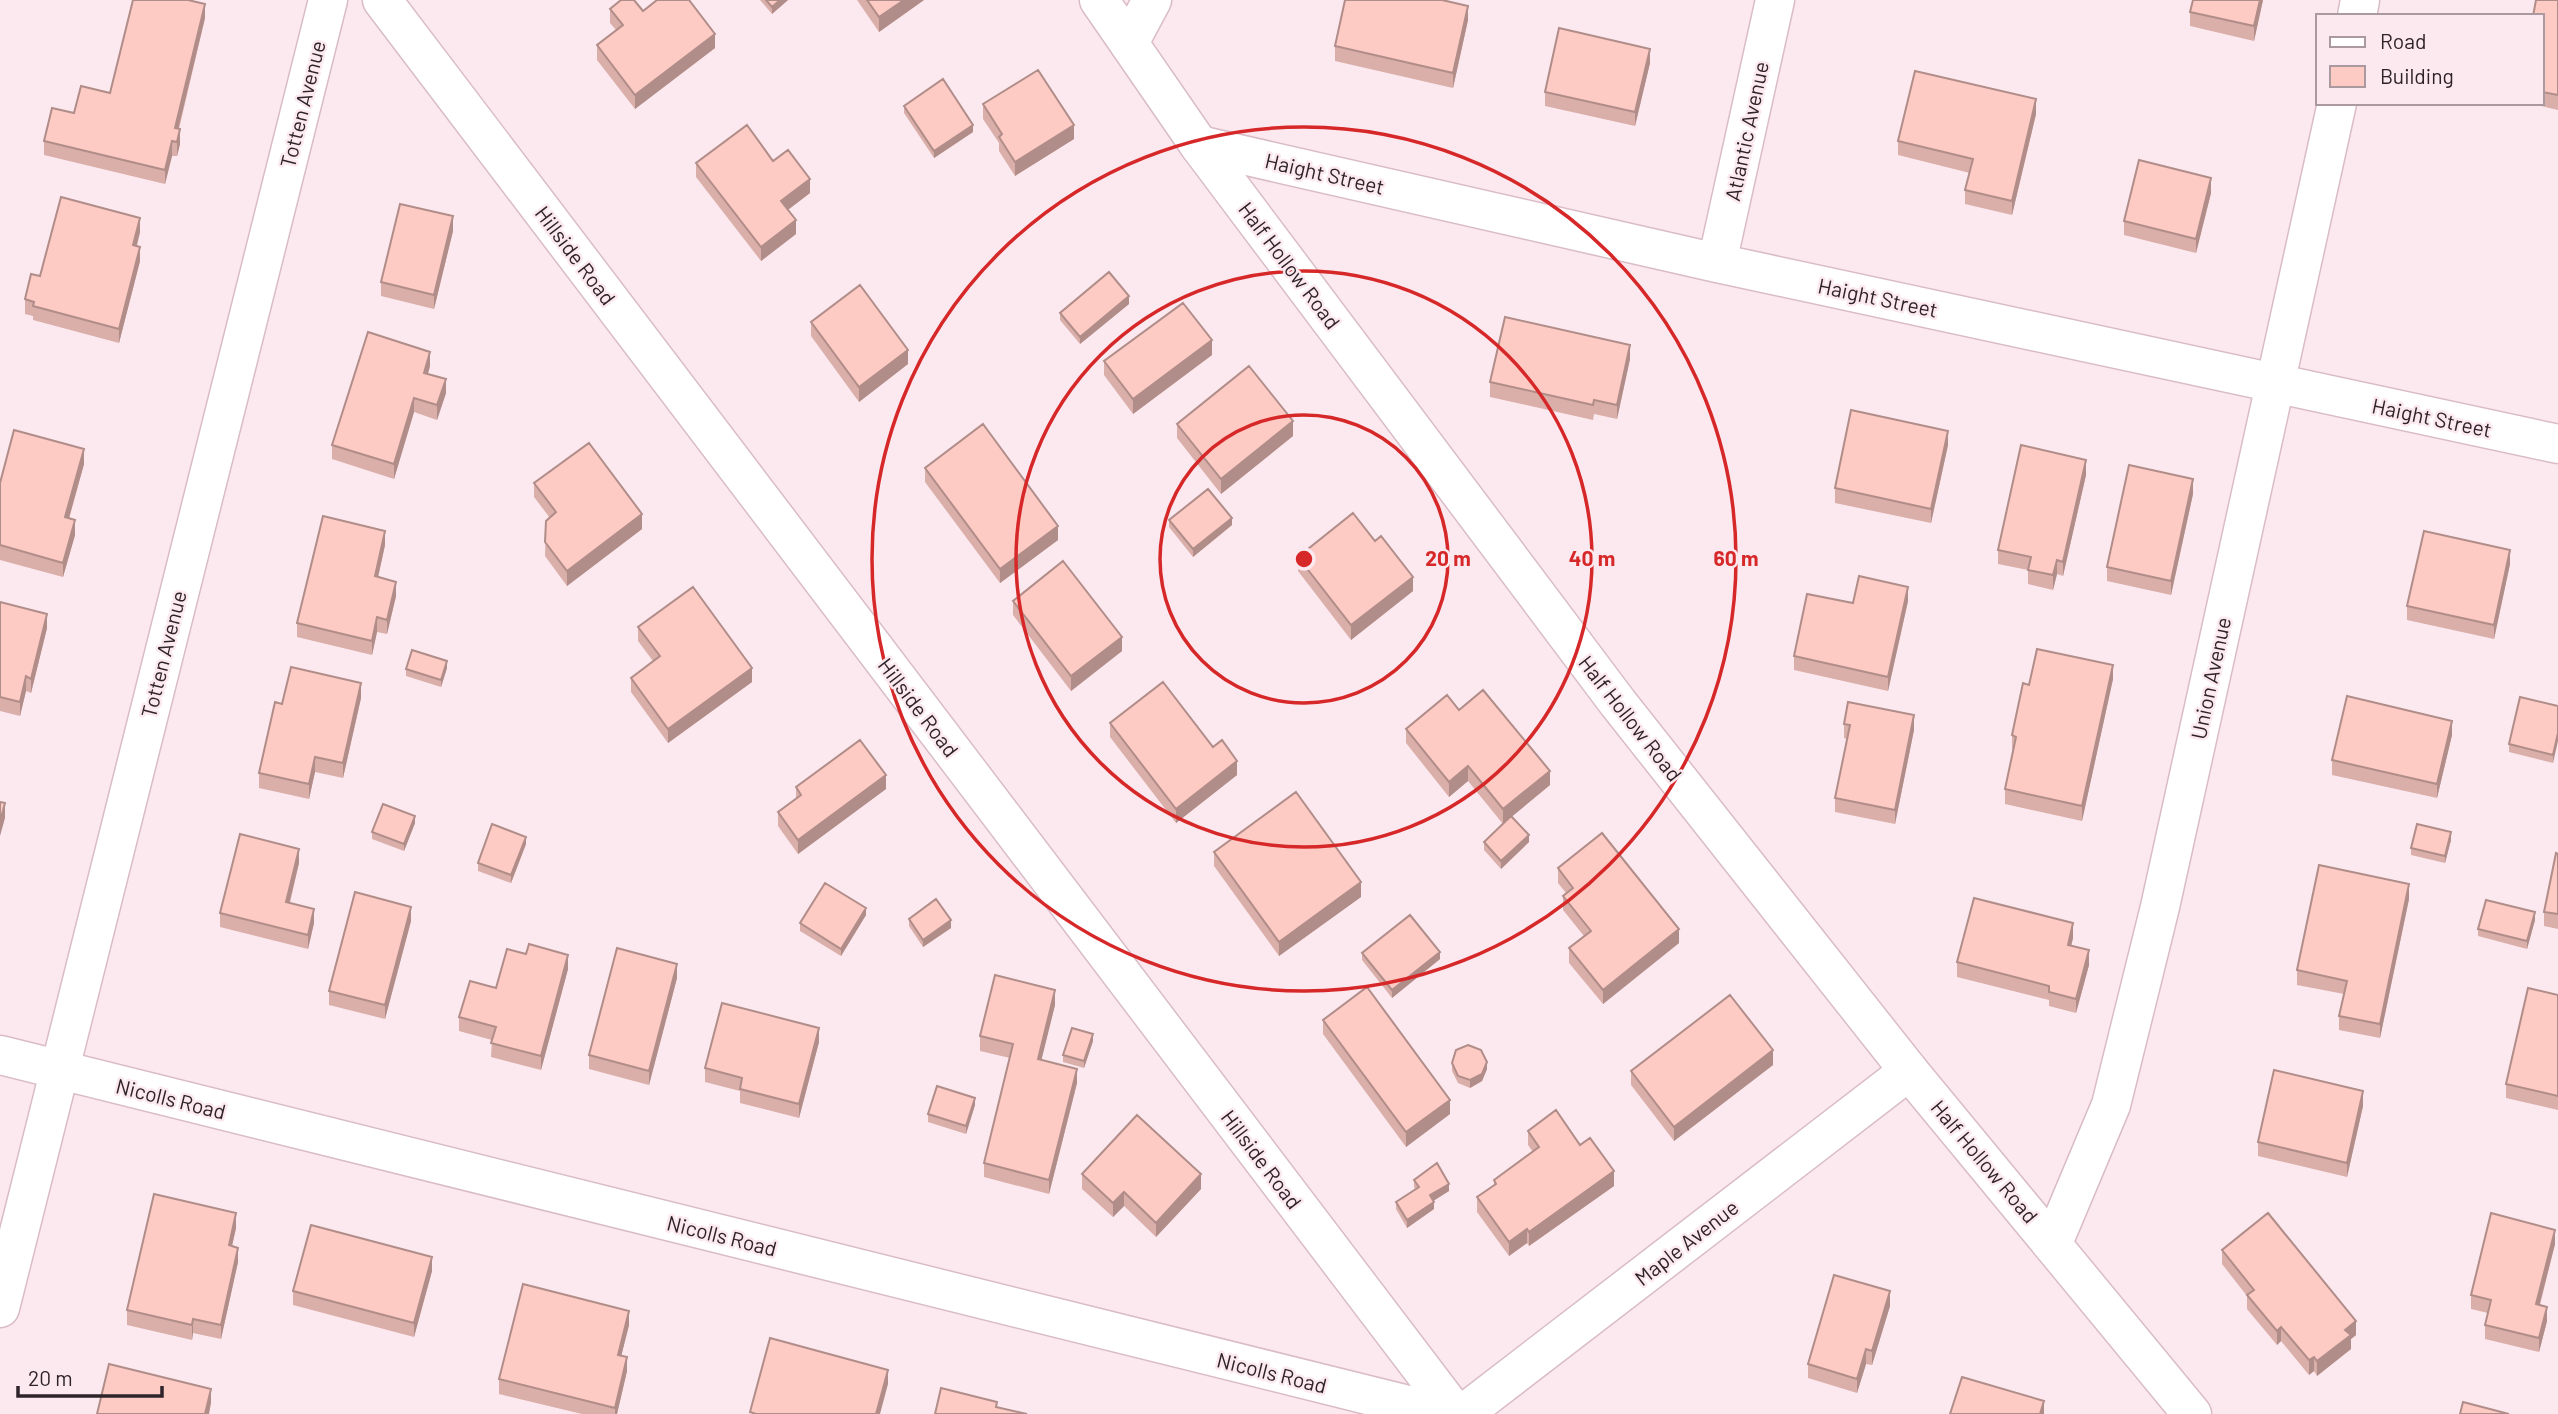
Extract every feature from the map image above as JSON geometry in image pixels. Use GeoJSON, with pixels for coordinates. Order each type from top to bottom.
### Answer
{"type":"FeatureCollection","features":[{"type":"Feature","properties":{"kind":"street","name":"Totten Avenue"},"geometry":{"type":"LineString","coordinates":[[0,1308],[328,0]]}},
{"type":"Feature","properties":{"kind":"street","name":"Hillside Road"},"geometry":{"type":"LineString","coordinates":[[382,0],[1456,1414]]}},
{"type":"Feature","properties":{"kind":"street","name":"Half Hollow Road"},"geometry":{"type":"LineString","coordinates":[[1099,0],[1199,145],[1618,702],[1909,1071],[2192,1414]]}},
{"type":"Feature","properties":{"kind":"street"},"geometry":{"type":"LineString","coordinates":[[1129,43],[1152,0]]}},
{"type":"Feature","properties":{"kind":"street","name":"Atlantic Avenue"},"geometry":{"type":"LineString","coordinates":[[1717,263],[1775,0]]}},
{"type":"Feature","properties":{"kind":"street","name":"Union Avenue"},"geometry":{"type":"LineString","coordinates":[[2053,1243],[2111,1105],[2160,907],[2337,105]]}},
{"type":"Feature","properties":{"kind":"street","name":"Haight Street"},"geometry":{"type":"LineString","coordinates":[[1199,145],[1717,263],[2558,444]]}},
{"type":"Feature","properties":{"kind":"street","name":"Nicolls Road"},"geometry":{"type":"LineString","coordinates":[[0,1055],[1444,1414]]}},
{"type":"Feature","properties":{"kind":"street","name":"Maple Avenue"},"geometry":{"type":"LineString","coordinates":[[1463,1414],[1909,1071]]}},
{"type":"Feature","properties":{"kind":"building"},"geometry":{"type":"Polygon","coordinates":[[[133,0],[188,0],[205,4],[175,128],[180,129],[177,142],[172,141],[165,170],[44,141],[52,108],[74,113],[81,86],[110,93],[133,0]]]}},
{"type":"Feature","properties":{"kind":"building"},"geometry":{"type":"Polygon","coordinates":[[[621,0],[634,0],[643,11],[657,0],[689,0],[715,34],[635,95],[597,45],[623,25],[610,9],[621,0]]]}},
{"type":"Feature","properties":{"kind":"building"},"geometry":{"type":"Polygon","coordinates":[[[766,0],[780,0],[772,7],[766,0]]]}},
{"type":"Feature","properties":{"kind":"building"},"geometry":{"type":"Polygon","coordinates":[[[867,0],[904,0],[879,17],[867,0]]]}},
{"type":"Feature","properties":{"kind":"building"},"geometry":{"type":"Polygon","coordinates":[[[1345,0],[1442,0],[1468,6],[1453,73],[1335,46],[1345,0]]]}},
{"type":"Feature","properties":{"kind":"building"},"geometry":{"type":"Polygon","coordinates":[[[2193,0],[2260,0],[2254,26],[2190,12],[2193,0]]]}},
{"type":"Feature","properties":{"kind":"building"},"geometry":{"type":"Polygon","coordinates":[[[2536,0],[2558,0],[2558,95],[2544,92],[2544,14],[2533,14],[2536,0]]]}},
{"type":"Feature","properties":{"kind":"building"},"geometry":{"type":"Polygon","coordinates":[[[1559,28],[1650,49],[1635,112],[1545,92],[1559,28]]]}},
{"type":"Feature","properties":{"kind":"building"},"geometry":{"type":"Polygon","coordinates":[[[1038,70],[1074,125],[1015,162],[999,137],[1002,134],[983,104],[1038,70]]]}},
{"type":"Feature","properties":{"kind":"building"},"geometry":{"type":"Polygon","coordinates":[[[1915,71],[2036,99],[2012,201],[1965,190],[1973,159],[1898,141],[1915,71]]]}},
{"type":"Feature","properties":{"kind":"building"},"geometry":{"type":"Polygon","coordinates":[[[943,79],[973,125],[934,151],[904,106],[943,79]]]}},
{"type":"Feature","properties":{"kind":"building"},"geometry":{"type":"Polygon","coordinates":[[[747,125],[773,161],[788,150],[810,179],[781,201],[796,220],[761,247],[696,163],[747,125]]]}},
{"type":"Feature","properties":{"kind":"building"},"geometry":{"type":"Polygon","coordinates":[[[2139,160],[2211,178],[2196,239],[2124,221],[2139,160]]]}},
{"type":"Feature","properties":{"kind":"building"},"geometry":{"type":"Polygon","coordinates":[[[61,197],[140,218],[133,245],[140,247],[119,329],[33,306],[34,302],[25,299],[31,274],[40,276],[61,197]]]}},
{"type":"Feature","properties":{"kind":"building"},"geometry":{"type":"Polygon","coordinates":[[[400,204],[453,216],[434,295],[381,282],[400,204]]]}},
{"type":"Feature","properties":{"kind":"building"},"geometry":{"type":"Polygon","coordinates":[[[1109,272],[1129,296],[1080,337],[1060,313],[1109,272]]]}},
{"type":"Feature","properties":{"kind":"building"},"geometry":{"type":"Polygon","coordinates":[[[860,285],[908,350],[859,387],[811,322],[860,285]]]}},
{"type":"Feature","properties":{"kind":"building"},"geometry":{"type":"Polygon","coordinates":[[[1183,303],[1212,340],[1133,399],[1104,361],[1183,303]]]}},
{"type":"Feature","properties":{"kind":"building"},"geometry":{"type":"Polygon","coordinates":[[[1505,317],[1630,345],[1617,405],[1594,400],[1593,405],[1490,382],[1505,317]]]}},
{"type":"Feature","properties":{"kind":"building"},"geometry":{"type":"Polygon","coordinates":[[[368,332],[430,352],[424,373],[446,379],[437,405],[414,398],[394,464],[332,445],[368,332]]]}},
{"type":"Feature","properties":{"kind":"building"},"geometry":{"type":"Polygon","coordinates":[[[1249,366],[1293,421],[1221,479],[1177,424],[1249,366]]]}},
{"type":"Feature","properties":{"kind":"building"},"geometry":{"type":"Polygon","coordinates":[[[1851,410],[1948,431],[1931,509],[1835,488],[1851,410]]]}},
{"type":"Feature","properties":{"kind":"building"},"geometry":{"type":"Polygon","coordinates":[[[983,424],[1058,526],[1000,569],[925,468],[983,424]]]}},
{"type":"Feature","properties":{"kind":"building"},"geometry":{"type":"Polygon","coordinates":[[[14,430],[84,449],[65,517],[75,520],[63,563],[0,545],[0,483],[14,430]]]}},
{"type":"Feature","properties":{"kind":"building"},"geometry":{"type":"Polygon","coordinates":[[[589,443],[642,514],[567,571],[545,542],[546,521],[556,512],[534,483],[589,443]]]}},
{"type":"Feature","properties":{"kind":"building"},"geometry":{"type":"Polygon","coordinates":[[[2021,445],[2086,460],[2063,562],[2057,560],[2053,575],[2028,570],[2031,557],[1998,550],[2021,445]]]}},
{"type":"Feature","properties":{"kind":"building"},"geometry":{"type":"Polygon","coordinates":[[[2129,465],[2193,479],[2171,581],[2107,567],[2129,465]]]}},
{"type":"Feature","properties":{"kind":"building"},"geometry":{"type":"Polygon","coordinates":[[[1208,489],[1232,518],[1193,549],[1169,520],[1208,489]]]}},
{"type":"Feature","properties":{"kind":"building"},"geometry":{"type":"Polygon","coordinates":[[[1353,513],[1375,541],[1381,536],[1413,577],[1351,625],[1298,557],[1353,513]]]}},
{"type":"Feature","properties":{"kind":"building"},"geometry":{"type":"Polygon","coordinates":[[[323,516],[385,531],[375,576],[396,582],[387,620],[377,617],[372,641],[297,623],[323,516]]]}},
{"type":"Feature","properties":{"kind":"building"},"geometry":{"type":"Polygon","coordinates":[[[2424,531],[2510,550],[2494,625],[2407,606],[2424,531]]]}},
{"type":"Feature","properties":{"kind":"building"},"geometry":{"type":"Polygon","coordinates":[[[1063,561],[1122,637],[1071,676],[1013,601],[1063,561]]]}},
{"type":"Feature","properties":{"kind":"building"},"geometry":{"type":"Polygon","coordinates":[[[1859,576],[1908,587],[1888,677],[1794,656],[1807,594],[1853,603],[1859,576]]]}},
{"type":"Feature","properties":{"kind":"building"},"geometry":{"type":"Polygon","coordinates":[[[693,587],[752,668],[668,729],[631,678],[660,656],[638,627],[693,587]]]}},
{"type":"Feature","properties":{"kind":"building"},"geometry":{"type":"Polygon","coordinates":[[[0,602],[47,614],[31,679],[26,676],[20,702],[0,697],[0,602]]]}},
{"type":"Feature","properties":{"kind":"building"},"geometry":{"type":"Polygon","coordinates":[[[2037,649],[2113,665],[2082,806],[2005,789],[2016,737],[2012,735],[2023,683],[2029,685],[2037,649]]]}},
{"type":"Feature","properties":{"kind":"building"},"geometry":{"type":"Polygon","coordinates":[[[412,650],[447,661],[441,680],[406,669],[412,650]]]}},
{"type":"Feature","properties":{"kind":"building"},"geometry":{"type":"Polygon","coordinates":[[[291,667],[361,683],[343,763],[315,757],[309,784],[259,773],[275,702],[282,704],[291,667]]]}},
{"type":"Feature","properties":{"kind":"building"},"geometry":{"type":"Polygon","coordinates":[[[1163,682],[1213,747],[1222,740],[1237,761],[1176,809],[1110,723],[1163,682]]]}},
{"type":"Feature","properties":{"kind":"building"},"geometry":{"type":"Polygon","coordinates":[[[1483,690],[1550,771],[1503,809],[1468,766],[1449,782],[1406,729],[1447,695],[1459,710],[1483,690]]]}},
{"type":"Feature","properties":{"kind":"building"},"geometry":{"type":"Polygon","coordinates":[[[2347,696],[2452,721],[2437,784],[2332,760],[2347,696]]]}},
{"type":"Feature","properties":{"kind":"building"},"geometry":{"type":"Polygon","coordinates":[[[2520,697],[2558,706],[2558,733],[2553,755],[2509,744],[2520,697]]]}},
{"type":"Feature","properties":{"kind":"building"},"geometry":{"type":"Polygon","coordinates":[[[1848,702],[1914,715],[1895,810],[1835,798],[1850,725],[1844,724],[1848,702]]]}},
{"type":"Feature","properties":{"kind":"building"},"geometry":{"type":"Polygon","coordinates":[[[860,740],[886,775],[798,840],[778,812],[801,795],[796,787],[860,740]]]}},
{"type":"Feature","properties":{"kind":"building"},"geometry":{"type":"Polygon","coordinates":[[[1296,792],[1361,882],[1279,942],[1214,852],[1296,792]]]}},
{"type":"Feature","properties":{"kind":"building"},"geometry":{"type":"Polygon","coordinates":[[[0,802],[5,803],[0,822],[0,802]]]}},
{"type":"Feature","properties":{"kind":"building"},"geometry":{"type":"Polygon","coordinates":[[[383,804],[415,816],[404,844],[372,832],[383,804]]]}},
{"type":"Feature","properties":{"kind":"building"},"geometry":{"type":"Polygon","coordinates":[[[1511,816],[1529,835],[1501,861],[1484,842],[1511,816]]]}},
{"type":"Feature","properties":{"kind":"building"},"geometry":{"type":"Polygon","coordinates":[[[492,824],[526,837],[511,875],[478,863],[492,824]]]}},
{"type":"Feature","properties":{"kind":"building"},"geometry":{"type":"Polygon","coordinates":[[[2417,824],[2451,832],[2445,856],[2411,848],[2417,824]]]}},
{"type":"Feature","properties":{"kind":"building"},"geometry":{"type":"Polygon","coordinates":[[[1602,833],[1679,929],[1603,990],[1569,948],[1591,931],[1563,896],[1573,888],[1558,868],[1602,833]]]}},
{"type":"Feature","properties":{"kind":"building"},"geometry":{"type":"Polygon","coordinates":[[[240,834],[299,849],[286,902],[314,909],[308,935],[220,913],[240,834]]]}},
{"type":"Feature","properties":{"kind":"building"},"geometry":{"type":"Polygon","coordinates":[[[2556,853],[2558,854],[2558,914],[2544,912],[2556,853]]]}},
{"type":"Feature","properties":{"kind":"building"},"geometry":{"type":"Polygon","coordinates":[[[2319,865],[2409,884],[2380,1024],[2339,1016],[2347,981],[2297,970],[2319,865]]]}},
{"type":"Feature","properties":{"kind":"building"},"geometry":{"type":"Polygon","coordinates":[[[825,883],[866,908],[841,949],[800,923],[825,883]]]}},
{"type":"Feature","properties":{"kind":"building"},"geometry":{"type":"Polygon","coordinates":[[[355,892],[411,907],[385,1005],[329,991],[355,892]]]}},
{"type":"Feature","properties":{"kind":"building"},"geometry":{"type":"Polygon","coordinates":[[[1974,898],[2073,923],[2068,945],[2089,950],[2076,999],[2049,992],[2049,986],[1957,962],[1974,898]]]}},
{"type":"Feature","properties":{"kind":"building"},"geometry":{"type":"Polygon","coordinates":[[[936,899],[951,920],[923,940],[909,919],[936,899]]]}},
{"type":"Feature","properties":{"kind":"building"},"geometry":{"type":"Polygon","coordinates":[[[2486,900],[2535,912],[2527,941],[2478,929],[2486,900]]]}},
{"type":"Feature","properties":{"kind":"building"},"geometry":{"type":"Polygon","coordinates":[[[1410,915],[1440,952],[1392,990],[1362,953],[1410,915]]]}},
{"type":"Feature","properties":{"kind":"building"},"geometry":{"type":"Polygon","coordinates":[[[529,944],[568,955],[541,1056],[491,1043],[496,1027],[459,1017],[470,981],[496,988],[507,949],[526,954],[529,944]]]}},
{"type":"Feature","properties":{"kind":"building"},"geometry":{"type":"Polygon","coordinates":[[[617,948],[677,964],[649,1071],[589,1055],[617,948]]]}},
{"type":"Feature","properties":{"kind":"building"},"geometry":{"type":"Polygon","coordinates":[[[995,975],[1055,990],[1038,1059],[1077,1069],[1049,1180],[984,1163],[1013,1044],[980,1036],[995,975]]]}},
{"type":"Feature","properties":{"kind":"building"},"geometry":{"type":"Polygon","coordinates":[[[1367,987],[1450,1100],[1406,1132],[1323,1020],[1367,987]]]}},
{"type":"Feature","properties":{"kind":"building"},"geometry":{"type":"Polygon","coordinates":[[[2528,988],[2558,995],[2558,1096],[2506,1084],[2528,988]]]}},
{"type":"Feature","properties":{"kind":"building"},"geometry":{"type":"Polygon","coordinates":[[[1730,995],[1773,1050],[1674,1127],[1631,1071],[1730,995]]]}},
{"type":"Feature","properties":{"kind":"building"},"geometry":{"type":"Polygon","coordinates":[[[722,1003],[819,1028],[799,1104],[740,1089],[742,1078],[705,1068],[722,1003]]]}},
{"type":"Feature","properties":{"kind":"building"},"geometry":{"type":"Polygon","coordinates":[[[1072,1028],[1093,1034],[1084,1061],[1063,1055],[1072,1028]]]}},
{"type":"Feature","properties":{"kind":"building"},"geometry":{"type":"Polygon","coordinates":[[[1468,1045],[1481,1050],[1487,1062],[1482,1074],[1470,1080],[1458,1076],[1452,1063],[1456,1050],[1468,1045]]]}},
{"type":"Feature","properties":{"kind":"building"},"geometry":{"type":"Polygon","coordinates":[[[2274,1070],[2363,1091],[2347,1163],[2258,1142],[2274,1070]]]}},
{"type":"Feature","properties":{"kind":"building"},"geometry":{"type":"Polygon","coordinates":[[[937,1086],[975,1098],[966,1126],[928,1114],[937,1086]]]}},
{"type":"Feature","properties":{"kind":"building"},"geometry":{"type":"Polygon","coordinates":[[[1556,1110],[1580,1145],[1590,1138],[1614,1171],[1529,1232],[1527,1229],[1509,1242],[1477,1197],[1496,1184],[1494,1180],[1539,1147],[1528,1131],[1556,1110]]]}},
{"type":"Feature","properties":{"kind":"building"},"geometry":{"type":"Polygon","coordinates":[[[1137,1115],[1201,1174],[1156,1223],[1124,1192],[1113,1203],[1082,1174],[1137,1115]]]}},
{"type":"Feature","properties":{"kind":"building"},"geometry":{"type":"Polygon","coordinates":[[[1437,1163],[1449,1184],[1430,1195],[1434,1202],[1407,1220],[1396,1202],[1419,1187],[1414,1180],[1437,1163]]]}},
{"type":"Feature","properties":{"kind":"building"},"geometry":{"type":"Polygon","coordinates":[[[154,1194],[236,1213],[229,1245],[238,1248],[221,1325],[193,1319],[192,1325],[127,1310],[154,1194]]]}},
{"type":"Feature","properties":{"kind":"building"},"geometry":{"type":"Polygon","coordinates":[[[2268,1213],[2356,1321],[2345,1330],[2351,1335],[2317,1361],[2314,1357],[2309,1360],[2281,1327],[2277,1331],[2247,1295],[2254,1290],[2222,1250],[2268,1213]]]}},
{"type":"Feature","properties":{"kind":"building"},"geometry":{"type":"Polygon","coordinates":[[[2491,1213],[2555,1230],[2536,1304],[2547,1307],[2539,1338],[2485,1325],[2491,1300],[2471,1295],[2491,1213]]]}},
{"type":"Feature","properties":{"kind":"building"},"geometry":{"type":"Polygon","coordinates":[[[311,1225],[432,1257],[414,1323],[293,1291],[311,1225]]]}},
{"type":"Feature","properties":{"kind":"building"},"geometry":{"type":"Polygon","coordinates":[[[1834,1275],[1890,1291],[1872,1351],[1866,1349],[1857,1379],[1808,1364],[1834,1275]]]}},
{"type":"Feature","properties":{"kind":"building"},"geometry":{"type":"Polygon","coordinates":[[[523,1284],[629,1311],[618,1355],[627,1357],[615,1408],[499,1379],[523,1284]]]}},
{"type":"Feature","properties":{"kind":"building"},"geometry":{"type":"Polygon","coordinates":[[[770,1338],[888,1370],[876,1414],[750,1412],[770,1338]]]}},
{"type":"Feature","properties":{"kind":"building"},"geometry":{"type":"Polygon","coordinates":[[[109,1364],[211,1389],[205,1414],[97,1414],[109,1364]]]}},
{"type":"Feature","properties":{"kind":"building"},"geometry":{"type":"Polygon","coordinates":[[[1962,1377],[2044,1401],[2040,1414],[1950,1414],[1962,1377]]]}},
{"type":"Feature","properties":{"kind":"building"},"geometry":{"type":"Polygon","coordinates":[[[941,1388],[997,1402],[996,1407],[1027,1414],[935,1414],[941,1388]]]}},
{"type":"Feature","properties":{"kind":"building"},"geometry":{"type":"Polygon","coordinates":[[[2463,1402],[2509,1414],[2460,1414],[2463,1402]]]}}]}
